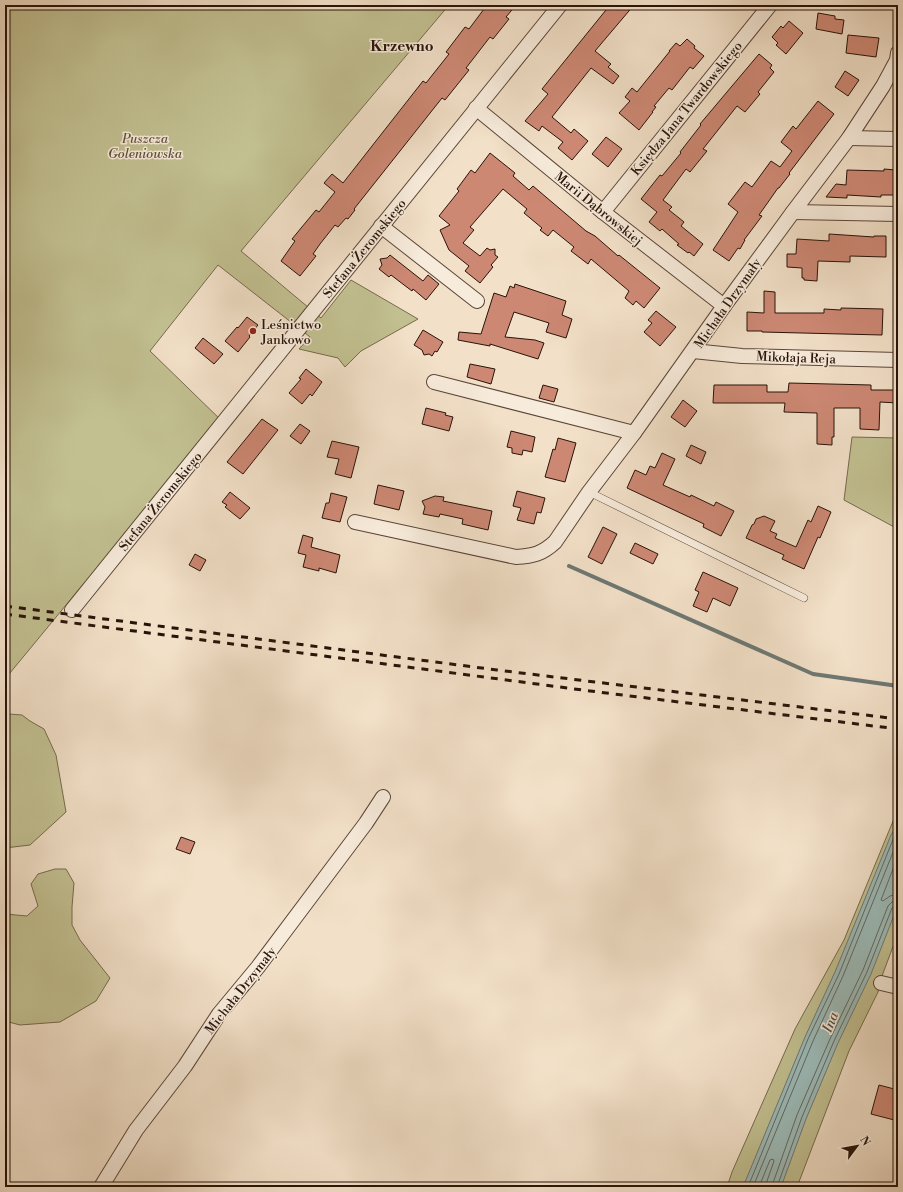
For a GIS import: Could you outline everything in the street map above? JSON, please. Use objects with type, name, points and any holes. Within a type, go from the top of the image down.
[{"type":"street","name":"Stefana Żeromskiego","points":[[72,610],[560,5]]},
{"type":"street","name":"Księdza Jana Twardowskiego","points":[[603,212],[770,5]]},
{"type":"street","name":"Michała Drzymały","points":[[355,522],[516,558],[532,556],[548,548],[555,542],[589,492],[634,433],[724,306],[849,138],[883,86],[897,60],[898,53]]},
{"type":"street","name":"Marii Dąbrowskiej","points":[[476,108],[603,212],[724,306]]},
{"type":"street","points":[[849,138],[898,139]]},
{"type":"street","points":[[793,212],[898,214]]},
{"type":"street","points":[[381,226],[477,301]]},
{"type":"street","name":"Mikołaja Reja","points":[[693,351],[742,356],[898,360]]},
{"type":"street","points":[[434,382],[634,433]]},
{"type":"street","name":"Michała Drzymały","points":[[101,1187],[136,1130],[184,1066],[219,1014],[258,967],[366,823],[383,797]]},
{"type":"street","points":[[881,983],[898,987]]},
{"type":"lane","points":[[589,492],[804,598]]},
{"type":"green space","name":"Puszcza Goleniowska","points":[[5,5],[449,5],[241,251],[321,318],[351,280],[418,319],[361,351],[345,367],[338,358],[299,349],[310,337],[218,265],[150,351],[226,425],[99,587],[85,582],[5,679]]},
{"type":"green space","points":[[852,437],[898,438],[898,529],[844,500]]},
{"type":"green space","points":[[9,714],[22,715],[44,729],[56,755],[66,812],[30,845],[5,848],[5,718]]},
{"type":"green space","points":[[898,809],[898,933],[882,976],[878,992],[849,1051],[797,1187],[727,1187],[732,1172],[795,1029],[844,940]]},
{"type":"green space","points":[[55,869],[66,869],[74,883],[72,925],[80,940],[110,978],[96,1001],[60,1022],[20,1025],[5,1021],[5,914],[27,916],[38,906],[31,884],[38,874]]},
{"type":"water","name":"Ina","points":[[898,823],[898,905],[871,974],[838,1043],[806,1119],[781,1187],[743,1187],[805,1037],[835,972],[891,835]]},
{"type":"building","points":[[487,5],[516,5],[506,17],[509,19],[493,39],[490,37],[466,68],[469,70],[445,100],[442,98],[354,209],[355,210],[348,219],[346,218],[338,227],[335,225],[313,254],[316,256],[300,276],[281,261],[295,241],[292,239],[316,210],[319,212],[335,192],[324,183],[332,174],[343,183],[423,81],[426,83],[449,54],[446,52],[465,27],[469,29]]},
{"type":"building","points":[[610,5],[634,5],[595,51],[611,64],[608,67],[619,76],[613,84],[591,68],[552,117],[571,133],[574,129],[588,141],[572,160],[558,148],[563,142],[542,126],[539,131],[525,121],[548,94],[542,89]]},
{"type":"building","points":[[818,13],[835,16],[835,19],[844,20],[842,34],[816,29]]},
{"type":"building","points":[[789,21],[803,33],[786,54],[776,45],[778,43],[772,37],[781,26],[783,28]]},
{"type":"building","points":[[848,35],[879,38],[876,57],[846,53]]},
{"type":"building","points":[[687,39],[695,46],[694,48],[704,56],[693,69],[690,67],[672,90],[669,88],[654,106],[656,107],[653,112],[639,130],[619,113],[630,101],[625,97],[632,88],[637,92],[676,43],[680,46]]},
{"type":"building","points":[[759,54],[772,65],[770,68],[774,72],[758,92],[760,94],[745,112],[737,106],[703,149],[707,151],[690,172],[686,169],[663,200],[672,207],[669,210],[684,222],[681,226],[703,244],[694,256],[677,245],[679,244],[662,229],[660,231],[649,222],[657,212],[641,199],[660,175],[662,176],[681,153],[680,152],[701,125],[700,124]]},
{"type":"building","points":[[845,71],[859,80],[848,96],[835,87]]},
{"type":"building","points":[[818,101],[834,114],[778,188],[759,215],[762,216],[744,240],[740,249],[738,248],[729,261],[713,250],[738,212],[728,204],[745,182],[752,187],[771,161],[780,167],[792,151],[781,142],[793,126],[796,129]]},
{"type":"building","points":[[606,137],[622,149],[608,167],[592,154]]},
{"type":"building","points":[[490,153],[515,173],[513,176],[529,190],[533,186],[586,231],[595,236],[618,256],[619,255],[660,288],[644,308],[636,301],[633,305],[625,298],[629,291],[591,259],[588,264],[571,251],[574,247],[553,230],[548,236],[540,230],[542,228],[524,213],[527,209],[503,189],[470,227],[474,230],[463,243],[480,256],[487,248],[490,250],[495,249],[495,255],[498,257],[491,265],[493,267],[480,283],[465,271],[469,266],[449,250],[440,230],[450,225],[439,216],[459,191],[457,189],[471,170],[475,173]]},
{"type":"building","points":[[884,169],[896,170],[896,174],[898,174],[898,195],[881,195],[881,197],[847,195],[847,198],[826,197],[836,184],[846,185],[847,170],[884,171]]},
{"type":"building","points":[[829,234],[874,237],[886,236],[886,257],[850,256],[850,262],[818,261],[817,281],[804,280],[804,278],[802,278],[802,268],[787,267],[787,254],[796,254],[797,239],[829,241]]},
{"type":"building","points":[[390,255],[423,281],[428,275],[439,284],[426,300],[413,289],[412,291],[391,275],[389,277],[379,269],[382,265],[380,259],[387,258]]},
{"type":"building","points":[[515,284],[566,301],[562,315],[572,319],[566,338],[546,332],[549,323],[514,312],[505,337],[535,340],[544,343],[538,359],[490,344],[490,346],[458,340],[459,332],[481,334],[494,293],[506,297],[510,286],[514,288]]},
{"type":"building","points":[[764,291],[775,292],[775,313],[824,313],[824,309],[841,310],[841,308],[883,309],[882,335],[747,331],[747,312],[764,313]]},
{"type":"building","points":[[656,311],[676,327],[660,346],[644,332],[652,323],[648,320]]},
{"type":"building","points":[[247,317],[258,325],[238,352],[225,341]]},
{"type":"building","points":[[423,330],[443,342],[437,352],[435,351],[432,356],[429,354],[424,355],[422,350],[414,345]]},
{"type":"building","points":[[203,338],[223,354],[214,364],[195,348]]},
{"type":"building","points":[[470,364],[495,369],[491,384],[467,377]]},
{"type":"building","points":[[306,369],[322,382],[312,396],[310,394],[302,404],[289,393],[301,379],[299,378]]},
{"type":"building","points":[[789,383],[871,385],[871,390],[898,390],[898,403],[880,402],[879,430],[860,429],[860,408],[834,408],[834,437],[832,437],[832,445],[817,444],[817,413],[784,412],[785,403],[713,403],[714,385],[767,385],[767,392],[788,392]]},
{"type":"building","points":[[543,385],[558,389],[554,402],[539,398]]},
{"type":"building","points":[[683,400],[697,411],[685,427],[671,417]]},
{"type":"building","points":[[426,408],[446,413],[445,415],[453,417],[449,431],[422,424]]},
{"type":"building","points":[[262,419],[278,430],[243,474],[227,462]]},
{"type":"building","points":[[300,424],[310,431],[301,444],[290,436]]},
{"type":"building","points":[[511,431],[535,437],[532,452],[523,450],[522,455],[512,453],[512,448],[507,447]]},
{"type":"building","points":[[558,438],[576,443],[565,482],[545,477],[553,449],[555,450]]},
{"type":"building","points":[[332,441],[359,447],[351,478],[335,474],[339,459],[327,457]]},
{"type":"building","points":[[691,445],[706,452],[701,464],[686,456]]},
{"type":"building","points":[[662,453],[675,459],[663,485],[690,497],[691,495],[714,506],[716,502],[734,511],[721,536],[703,527],[704,524],[627,488],[635,470],[646,475],[650,466],[655,468]]},
{"type":"building","points":[[378,485],[404,491],[399,510],[374,504]]},
{"type":"building","points":[[517,491],[545,498],[541,513],[537,512],[534,524],[517,520],[521,508],[513,506]]},
{"type":"building","points":[[230,492],[250,508],[240,519],[225,507],[227,505],[222,502]]},
{"type":"building","points":[[331,493],[347,497],[340,522],[322,518],[326,503],[329,503]]},
{"type":"building","points":[[435,496],[444,497],[443,501],[492,511],[488,530],[462,524],[463,519],[440,514],[439,517],[423,514],[425,507],[422,501]]},
{"type":"building","points":[[818,506],[831,512],[804,569],[782,559],[784,555],[746,538],[756,519],[764,516],[775,521],[770,531],[777,534],[775,538],[796,547],[808,520],[811,522]]},
{"type":"building","points":[[603,527],[617,534],[602,564],[588,557]]},
{"type":"building","points":[[303,535],[313,538],[311,547],[340,555],[336,573],[319,568],[319,571],[303,567],[306,555],[298,553]]},
{"type":"building","points":[[635,543],[658,554],[653,564],[630,553]]},
{"type":"building","points":[[195,554],[206,560],[200,571],[189,565]]},
{"type":"building","points":[[703,572],[738,588],[730,606],[713,598],[707,612],[693,606],[699,592],[695,590]]},
{"type":"building","points":[[181,837],[195,842],[190,854],[176,849]]},
{"type":"building","points":[[879,1085],[898,1090],[898,1121],[871,1114]]},
{"type":"waterway","points":[[569,566],[813,674],[898,686]]},
{"type":"railway","points":[[5,606],[497,670],[898,719]]},
{"type":"railway","points":[[5,614],[590,691],[898,729]]},
{"type":"place","name":"Leśnictwo Jankowo","points":[[253,331]]},
{"type":"district","name":"Krzewno","points":[[402,46]]}]
